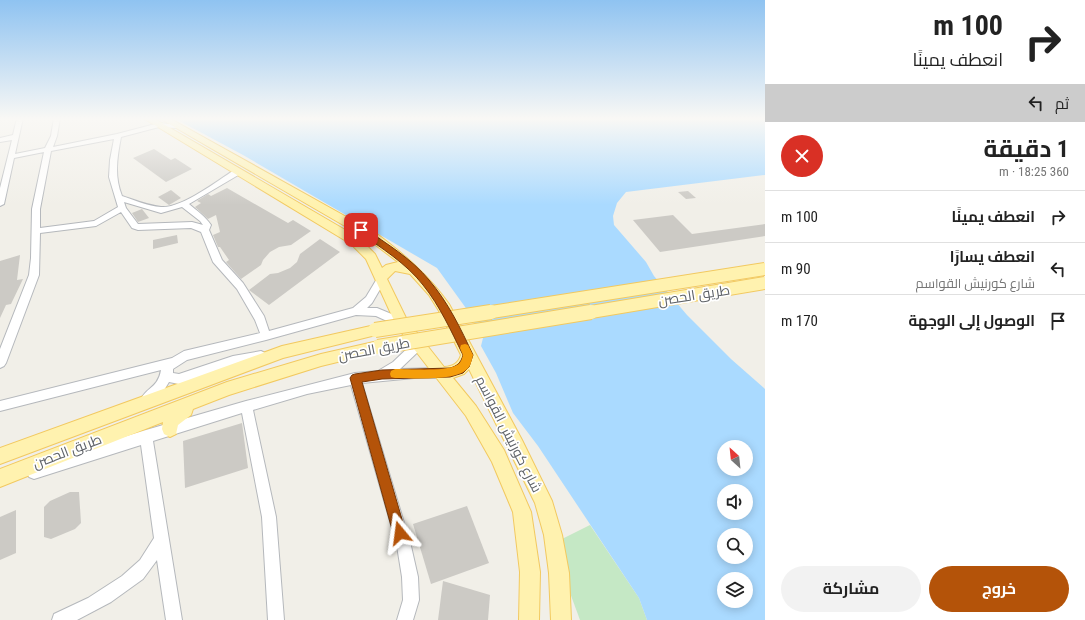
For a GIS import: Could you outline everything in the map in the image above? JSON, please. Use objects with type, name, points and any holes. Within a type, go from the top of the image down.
[{"type":"main road","name":"شارع كورنيش القواسم","points":[[198,147],[237,172],[355,241],[372,257],[402,323],[471,411],[498,456],[522,512],[530,572],[529,620]]},
{"type":"main road","name":"شارع كورنيش القواسم","points":[[206,147],[328,210],[373,237],[426,282],[444,308],[543,501],[553,535],[559,573],[561,620]]},
{"type":"main road","points":[[381,279],[386,270],[396,266],[416,272]]},
{"type":"main road","name":"طريق الحصن","points":[[0,456],[282,352],[375,330],[765,269]]},
{"type":"main road","name":"طريق الحصن","points":[[0,478],[227,389],[314,362],[378,347],[765,284]]},
{"type":"main road","points":[[170,429],[170,423],[175,416],[186,410],[229,394],[378,347]]},
{"type":"main road","points":[[442,373],[459,370],[465,364],[468,355]]},
{"type":"street","points":[[0,204],[4,175],[13,147]]},
{"type":"street","points":[[0,363],[34,275],[36,258],[36,209],[49,147]]},
{"type":"street","points":[[10,157],[63,147]]},
{"type":"street","points":[[116,147],[113,164],[114,184],[120,198],[122,208],[135,226],[192,225],[205,230]]},
{"type":"street","points":[[120,198],[161,210],[183,204],[237,172]]},
{"type":"street","points":[[183,204],[203,219],[207,225],[205,230],[218,262],[240,286],[260,319],[266,336]]},
{"type":"street","points":[[35,231],[96,223],[122,208]]},
{"type":"street","points":[[154,226],[161,210]]},
{"type":"street","points":[[356,311],[369,300],[381,279]]},
{"type":"street","points":[[141,403],[157,391],[162,385],[169,368],[180,358],[194,353],[266,336],[356,311],[377,312],[402,323]]},
{"type":"street","points":[[382,374],[397,365],[418,345]]},
{"type":"street","points":[[169,368],[170,377],[179,379],[233,361],[282,352]]},
{"type":"street","points":[[0,406],[169,368]]},
{"type":"street","points":[[0,483],[146,436],[299,390],[382,374],[442,373]]},
{"type":"street","points":[[355,378],[404,546],[410,577],[411,600],[405,620]]},
{"type":"street","points":[[246,406],[269,517],[276,620]]},
{"type":"street","points":[[146,436],[174,620]]},
{"type":"street","points":[[60,620],[91,605],[126,583],[145,566],[161,539]]},
{"type":"green space","points":[[590,525],[639,598],[647,620],[580,620],[552,544]]},
{"type":"water","points":[[228,147],[765,147],[765,175],[626,192],[617,203],[613,216],[614,225],[646,262],[654,276],[687,315],[731,359],[765,389],[765,620],[647,620],[639,598],[538,446],[513,413],[496,373],[481,346],[483,338],[468,311],[437,268]]},
{"type":"building","points":[[154,149],[171,160],[175,158],[192,169],[166,182],[133,158]]},
{"type":"building","points":[[227,188],[288,223],[293,220],[311,231],[291,245],[279,247],[270,252],[263,260],[261,265],[241,279],[226,262],[229,260],[220,247],[218,247],[213,235],[220,232],[216,215],[208,219],[195,207],[201,203],[197,201],[208,194],[211,196]]},
{"type":"building","points":[[171,190],[181,198],[169,205],[158,197]]},
{"type":"building","points":[[688,191],[696,198],[686,199],[678,192]]},
{"type":"building","points":[[142,209],[149,218],[138,222],[132,213]]},
{"type":"building","points":[[673,215],[692,234],[765,224],[765,236],[660,252],[633,220]]},
{"type":"building","points":[[177,235],[178,243],[153,249],[153,240]]},
{"type":"building","points":[[320,239],[340,252],[269,305],[249,290],[270,274],[278,273],[290,268],[297,262],[300,254]]},
{"type":"building","points":[[20,255],[17,280],[23,279],[11,304],[6,305],[0,318],[0,261]]},
{"type":"building","points":[[242,423],[248,468],[185,488],[183,441]]},
{"type":"building","points":[[70,492],[79,492],[81,523],[75,529],[51,539],[44,537],[44,507],[50,501]]},
{"type":"building","points":[[467,506],[489,563],[431,584],[413,524]]},
{"type":"building","points":[[16,510],[16,553],[0,560],[0,517]]},
{"type":"building","points":[[443,581],[490,595],[488,620],[438,620]]},
{"type":"slow traffic","points":[[395,374],[442,373],[459,370],[465,364],[468,355],[465,348]]},
{"type":"route","points":[[361,230],[400,257],[426,282],[444,308],[468,355],[465,364],[459,370],[450,372],[382,374],[355,378],[400,533]]}]
